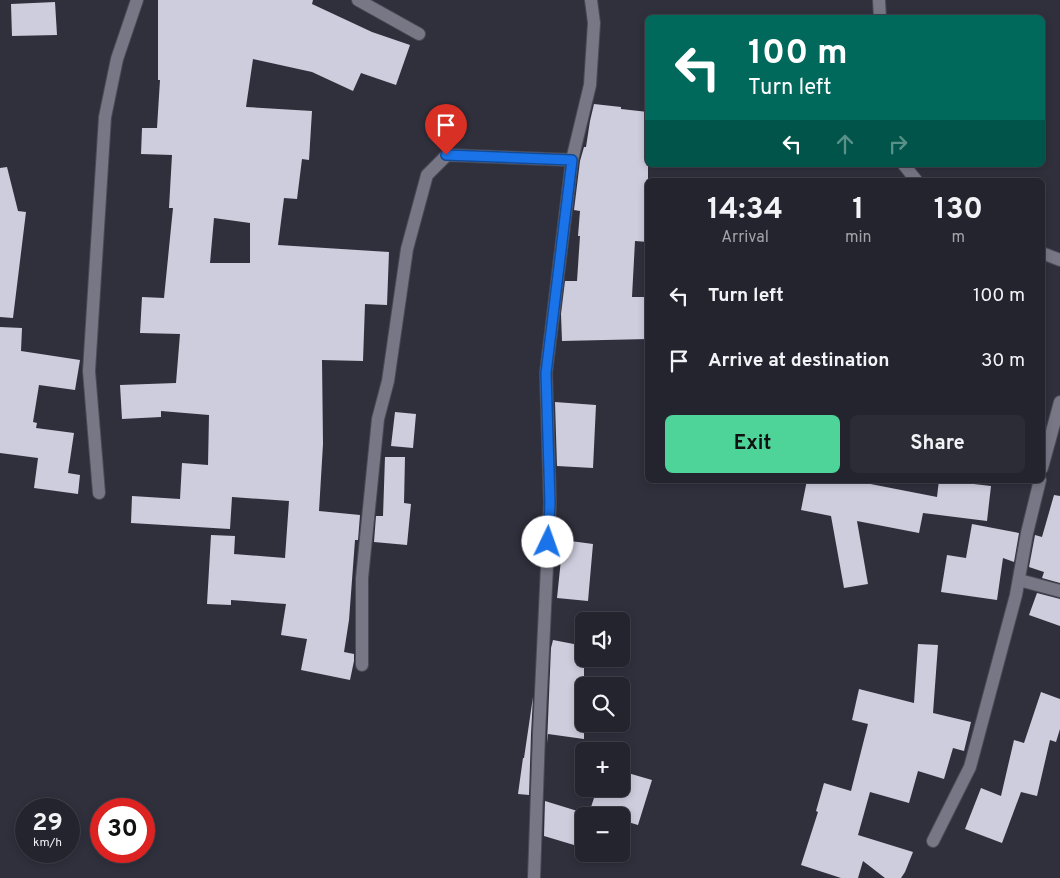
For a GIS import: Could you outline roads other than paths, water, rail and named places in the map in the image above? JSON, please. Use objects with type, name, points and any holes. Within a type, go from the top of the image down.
[{"type":"street","points":[[99,493],[89,371],[104,126],[117,59],[137,0]]},
{"type":"street","points":[[358,0],[419,34]]},
{"type":"street","points":[[534,878],[550,503],[546,373],[572,160],[590,85],[594,23],[590,0]]},
{"type":"street","points":[[879,0],[880,15]]},
{"type":"street","points":[[362,665],[362,578],[378,419],[388,381],[407,249],[427,175],[446,155],[572,160]]},
{"type":"street","points":[[906,167],[914,178]]},
{"type":"street","points":[[1045,254],[1060,260]]},
{"type":"street","points":[[1045,457],[1060,402]]},
{"type":"street","points":[[933,841],[970,767],[1010,620],[1027,533],[1039,483]]},
{"type":"street","points":[[1019,580],[1060,591]]}]
